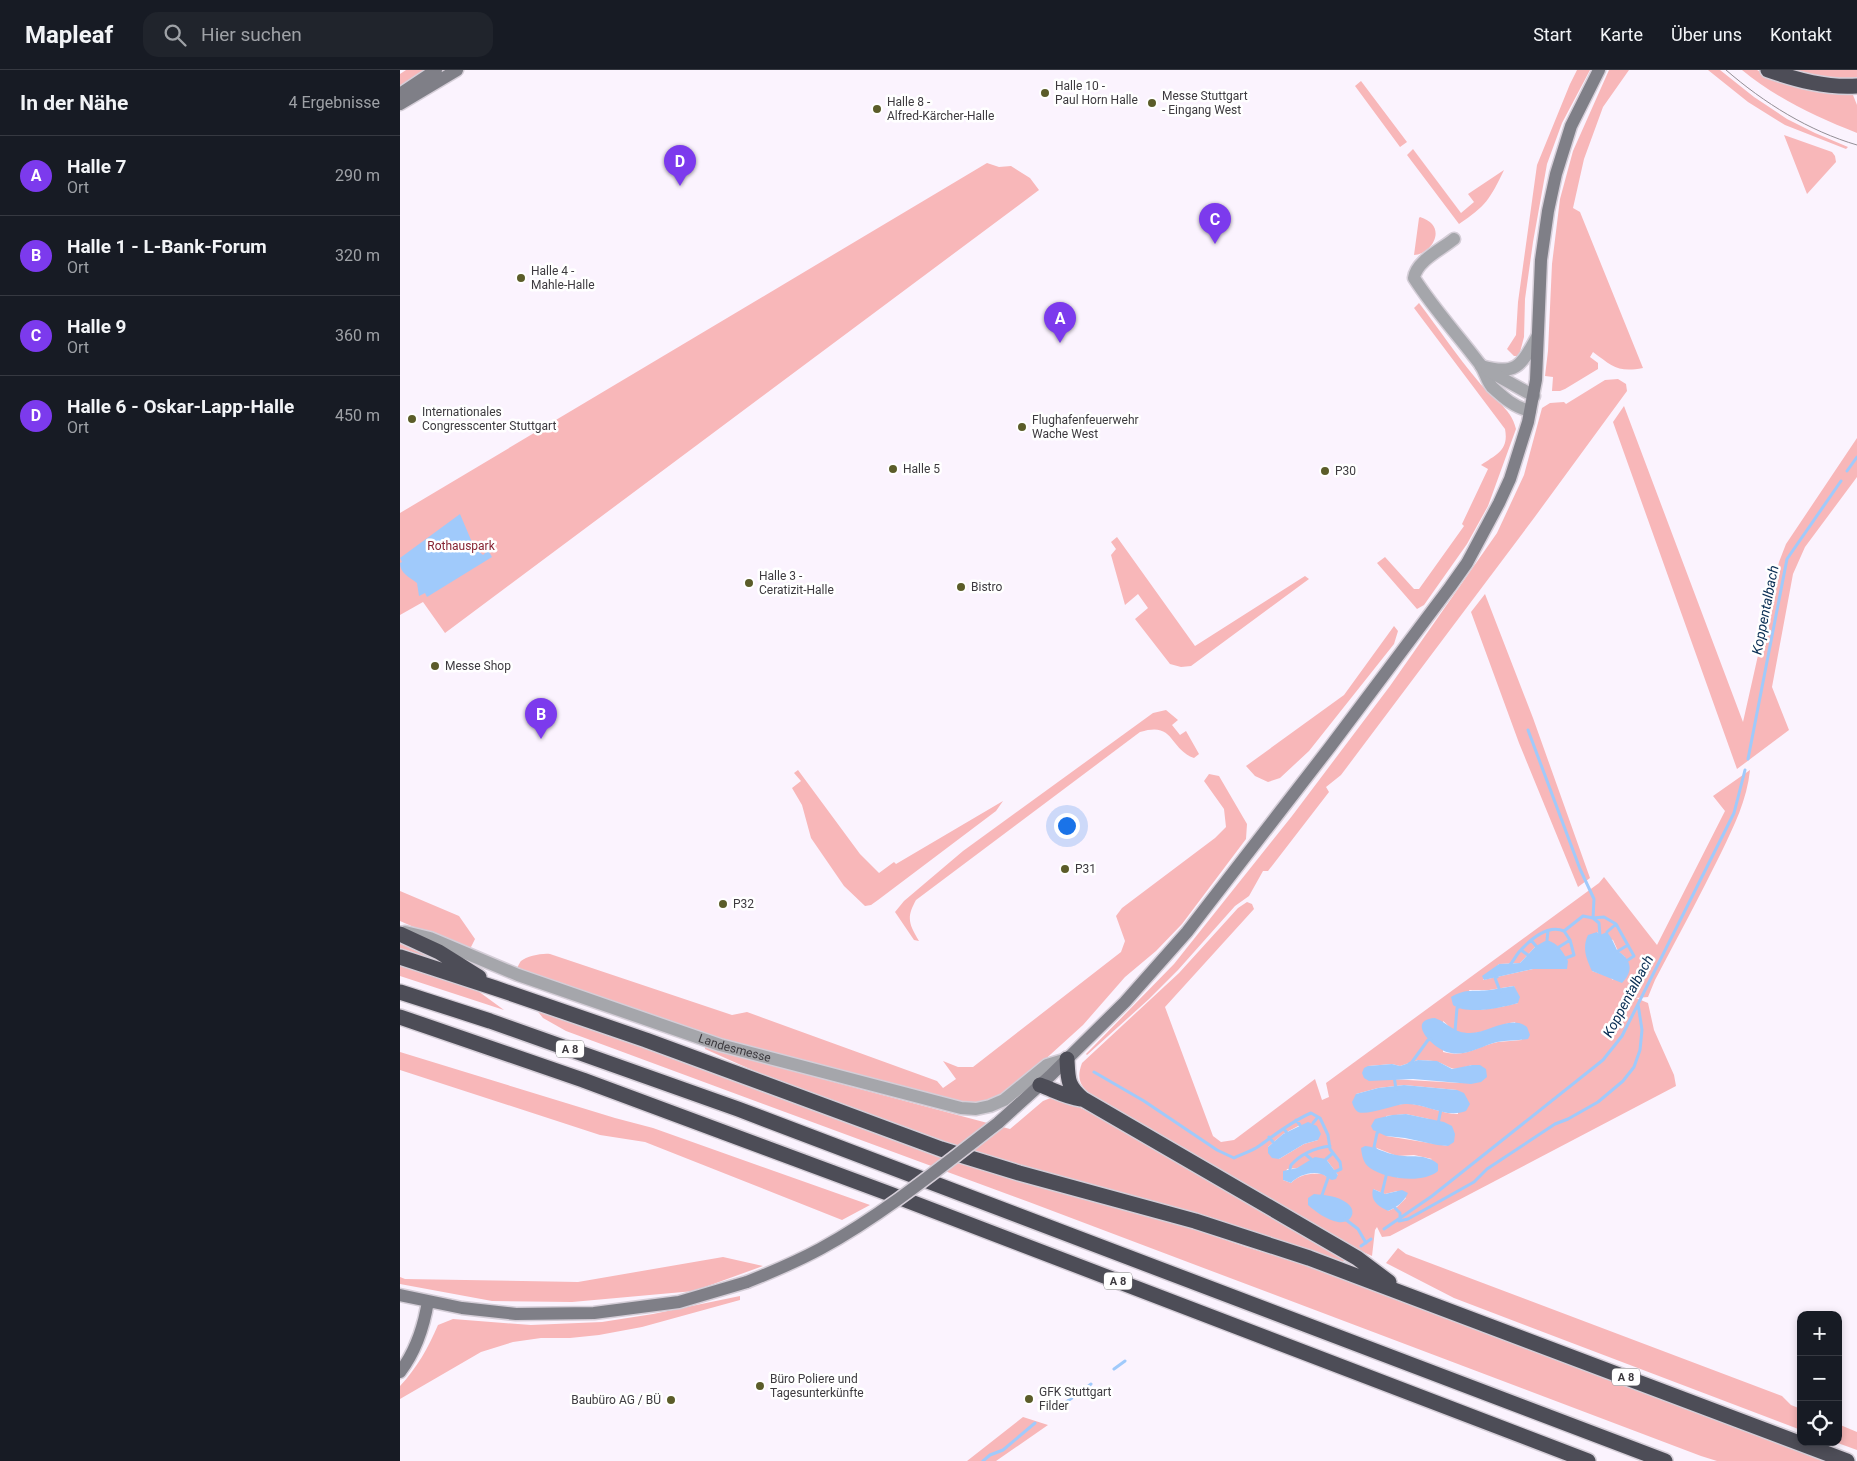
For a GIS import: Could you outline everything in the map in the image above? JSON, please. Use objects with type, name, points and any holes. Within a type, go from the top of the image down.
[{"type":"highway","points":[[1768,70],[1807,82],[1831,86],[1857,86]]},
{"type":"highway","points":[[400,932],[439,952],[495,988]]},
{"type":"highway","points":[[400,957],[495,988]]},
{"type":"highway","name":"A 8","points":[[495,988],[646,1040],[942,1149],[1019,1173],[1158,1210],[1309,1258],[1847,1461]]},
{"type":"highway","name":"A 8","points":[[400,992],[500,1024],[738,1109],[1665,1461]]},
{"type":"highway","name":"A 8","points":[[400,1017],[583,1080],[890,1194],[1588,1461]]},
{"type":"highway","points":[[1067,1059],[1070,1086],[1082,1099],[1357,1258],[1404,1293]]},
{"type":"highway","points":[[1040,1085],[1056,1090],[1068,1097],[1082,1099]]},
{"type":"main road","points":[[400,94],[436,70]]},
{"type":"main road","points":[[400,104],[457,70]]},
{"type":"main road","points":[[400,1295],[462,1308],[516,1314],[594,1313],[679,1302],[747,1282],[812,1253],[853,1230],[906,1194],[998,1123],[1126,1002],[1187,932],[1330,747],[1415,631],[1450,587],[1467,563],[1499,503],[1516,462],[1534,396],[1542,260],[1556,174],[1572,126],[1599,70]]},
{"type":"main road","points":[[400,1372],[420,1336],[428,1301]]},
{"type":"street","points":[[1454,239],[1419,266],[1414,278],[1430,302],[1481,366],[1490,384],[1506,400],[1519,408],[1530,411]]},
{"type":"street","points":[[1481,366],[1500,370],[1515,367],[1526,359],[1537,337]]},
{"type":"street","points":[[1481,366],[1534,396]]},
{"type":"street","name":"Landesmesse","points":[[400,932],[430,938],[518,975],[720,1045],[961,1108],[976,1109],[1004,1100],[1047,1065],[1067,1059]]},
{"type":"green space","points":[[406,70],[427,70],[400,88],[400,74]]},
{"type":"green space","points":[[1577,70],[1590,70],[1562,123],[1547,164],[1525,299],[1524,337],[1519,356],[1514,356],[1507,349],[1516,335],[1518,302],[1537,165]]},
{"type":"green space","points":[[1609,70],[1629,70],[1603,107],[1584,159],[1573,208],[1580,212],[1643,368],[1621,369],[1593,352],[1590,357],[1598,363],[1598,369],[1565,389],[1552,391],[1553,377],[1545,376],[1552,264],[1560,199],[1573,151]]},
{"type":"green space","points":[[1708,70],[1720,70],[1754,97],[1787,119],[1848,147],[1846,149],[1785,125],[1748,102]]},
{"type":"green space","points":[[1742,70],[1757,70],[1805,89],[1853,95],[1857,105],[1857,133],[1797,106]]},
{"type":"green space","points":[[1786,70],[1857,70],[1857,79],[1828,79]]},
{"type":"green space","points":[[1361,81],[1407,142],[1400,147],[1355,86]]},
{"type":"green space","points":[[1784,135],[1832,152],[1835,156],[1836,162],[1807,194]]},
{"type":"green space","points":[[1413,149],[1461,213],[1474,202],[1468,194],[1504,170],[1495,188],[1481,207],[1459,224],[1407,155]]},
{"type":"green space","name":"Rothauspark","points":[[987,163],[999,167],[1011,166],[1030,178],[1039,190],[445,633],[423,602],[400,615],[400,513]]},
{"type":"green space","points":[[1419,218],[1429,221],[1436,233],[1435,239],[1427,250],[1414,255]]},
{"type":"green space","points":[[1419,303],[1470,372],[1510,415],[1516,429],[1488,506],[1467,544],[1424,605],[1417,609],[1377,563],[1385,557],[1414,589],[1419,589],[1464,526],[1462,524],[1488,469],[1481,465],[1500,451],[1506,436],[1505,429],[1414,308]]},
{"type":"green space","points":[[1618,379],[1626,384],[1627,391],[1341,775],[1326,787],[1329,792],[1268,871],[1263,871],[1249,896],[1235,906],[1178,970],[1149,999],[1087,1055],[1174,964],[1292,816],[1390,686],[1497,533],[1524,475],[1542,408],[1550,403],[1564,402],[1566,404],[1605,380]]},
{"type":"green space","points":[[1624,406],[1743,722],[1779,562],[1786,544],[1857,438],[1857,477],[1805,547],[1793,574],[1772,687],[1789,730],[1737,769],[1613,422]]},
{"type":"green space","points":[[1117,537],[1195,646],[1305,576],[1309,579],[1191,666],[1181,667],[1170,664],[1135,619],[1148,608],[1138,594],[1125,605],[1111,555],[1116,549],[1111,542]]},
{"type":"green space","points":[[1485,594],[1533,718],[1590,878],[1578,887],[1519,743],[1471,612]]},
{"type":"green space","points":[[1394,626],[1398,631],[1394,644],[1309,751],[1280,778],[1268,782],[1255,776],[1246,766],[1344,695]]},
{"type":"green space","points":[[1166,710],[1178,720],[1172,725],[1180,735],[1186,731],[1199,754],[1194,758],[1186,754],[1166,733],[1160,730],[1140,732],[916,900],[910,916],[911,925],[919,941],[914,940],[895,912],[904,901],[963,851],[1153,713]]},
{"type":"green space","points":[[798,770],[860,854],[879,873],[894,862],[896,864],[1003,801],[996,811],[878,900],[871,905],[865,906],[844,886],[811,838],[802,805],[792,788],[801,781],[794,773]]},
{"type":"green space","points":[[1750,770],[1746,792],[1739,813],[1713,869],[1648,997],[1636,998],[1648,1003],[1654,1030],[1674,1075],[1676,1086],[1390,1236],[1382,1237],[1377,1227],[1372,1256],[1352,1247],[1100,1102],[1082,1086],[1079,1076],[1082,1063],[1179,973],[1238,908],[1247,902],[1252,904],[1254,909],[1165,1007],[1213,1136],[1221,1142],[1234,1140],[1315,1079],[1322,1100],[1329,1097],[1326,1083],[1599,883],[1604,877],[1657,945],[1725,811],[1713,796]],"holes":[[[1597,932],[1600,936],[1613,940],[1618,951],[1625,957],[1613,980],[1610,977],[1592,971]],[[1536,946],[1566,969],[1533,969],[1483,980],[1499,964],[1520,963]],[[1514,986],[1518,1003],[1479,1010],[1469,990],[1489,990]],[[1443,1021],[1455,1031],[1470,1034],[1515,1022],[1522,1040],[1498,1042],[1459,1054],[1443,1052]],[[1418,1060],[1436,1061],[1454,1069],[1472,1065],[1460,1083],[1391,1079],[1368,1066],[1392,1064],[1400,1066]],[[1404,1085],[1457,1090],[1458,1114],[1446,1113],[1412,1104],[1395,1105],[1368,1112],[1356,1094],[1378,1088]],[[1406,1114],[1429,1119],[1448,1146],[1386,1136],[1386,1116]],[[1300,1125],[1318,1140],[1304,1144],[1279,1159],[1268,1147],[1283,1134]],[[1374,1147],[1397,1156],[1414,1155],[1432,1159],[1398,1178]],[[1326,1159],[1338,1175],[1328,1178],[1323,1174],[1310,1174],[1302,1176],[1291,1183],[1283,1180],[1287,1169],[1297,1168]],[[1373,1189],[1385,1194],[1397,1191],[1406,1198],[1397,1207],[1388,1211]]]},
{"type":"green space","points":[[1209,774],[1219,776],[1247,824],[1246,839],[1182,924],[1156,951],[1125,977],[1083,1025],[1007,1094],[972,1106],[718,1039],[517,969],[521,961],[527,958],[539,954],[550,954],[732,1015],[747,1012],[937,1081],[943,1088],[956,1079],[943,1061],[958,1067],[973,1067],[1121,952],[1125,941],[1116,916],[1122,908],[1215,838],[1226,827],[1224,809],[1204,781]]},
{"type":"green space","points":[[400,891],[459,916],[475,939],[469,951],[400,921]]},
{"type":"green space","points":[[400,942],[443,962],[400,948]]},
{"type":"green space","points":[[400,965],[478,991],[504,1010],[400,976]]},
{"type":"green space","points":[[535,1008],[934,1154],[1004,1177],[1176,1223],[1246,1247],[1317,1268],[1825,1461],[1717,1461],[1701,1456],[1029,1202],[566,1031],[543,1018]]},
{"type":"green space","points":[[705,1046],[1010,1129],[1043,1101],[1053,1097],[1060,1098],[1089,1112],[1201,1175],[1345,1259],[1343,1262],[1248,1230],[1003,1162],[896,1126],[775,1080],[705,1049]]},
{"type":"green space","points":[[400,1052],[653,1128],[870,1205],[842,1220],[645,1142],[600,1135],[400,1070]]},
{"type":"green space","points":[[1398,1248],[1406,1254],[1782,1396],[1791,1405],[1797,1407],[1797,1428],[1454,1298],[1386,1263]]},
{"type":"green space","points":[[723,1257],[763,1266],[694,1291],[572,1302],[492,1301],[400,1284],[400,1277],[405,1279],[578,1282]]},
{"type":"green space","points":[[740,1296],[740,1300],[642,1327],[599,1335],[541,1338],[513,1342],[481,1352],[400,1399],[400,1386],[422,1357],[438,1325],[453,1319],[531,1325],[602,1322],[653,1314]]},
{"type":"green space","points":[[1023,1417],[1048,1425],[996,1461],[967,1461]]},
{"type":"green space","points":[[1842,1426],[1857,1432],[1857,1450],[1842,1445]]},
{"type":"water","points":[[460,514],[474,547],[483,555],[488,550],[492,557],[427,597],[425,593],[419,596],[417,583],[403,572],[400,566],[402,562],[400,558]]},
{"type":"water","points":[[1597,932],[1600,935],[1607,932],[1617,950],[1628,961],[1630,968],[1627,977],[1622,983],[1592,971],[1585,944],[1588,935]]},
{"type":"water","points":[[1547,940],[1555,944],[1562,951],[1568,961],[1567,969],[1533,969],[1484,980],[1482,976],[1499,964],[1520,963],[1536,946]]},
{"type":"water","points":[[1514,986],[1520,997],[1518,1003],[1503,1007],[1466,1010],[1453,1005],[1451,997],[1466,991]]},
{"type":"water","points":[[1435,1018],[1464,1033],[1477,1032],[1514,1022],[1527,1027],[1530,1035],[1528,1039],[1497,1042],[1469,1052],[1451,1053],[1437,1047],[1425,1035],[1422,1029],[1422,1024],[1426,1020]]},
{"type":"water","points":[[1418,1060],[1437,1061],[1452,1069],[1480,1065],[1486,1069],[1487,1077],[1481,1082],[1471,1084],[1413,1079],[1369,1081],[1364,1078],[1362,1073],[1364,1068],[1368,1066],[1392,1064],[1400,1066]]},
{"type":"water","points":[[1404,1085],[1457,1090],[1464,1093],[1470,1104],[1466,1111],[1458,1113],[1443,1112],[1413,1104],[1405,1104],[1362,1113],[1358,1112],[1353,1105],[1352,1102],[1356,1094],[1378,1088]]},
{"type":"water","points":[[1406,1114],[1444,1122],[1452,1126],[1455,1134],[1454,1142],[1448,1146],[1386,1136],[1373,1130],[1371,1126],[1375,1119]]},
{"type":"water","points":[[1308,1122],[1317,1126],[1321,1134],[1318,1140],[1304,1144],[1279,1159],[1272,1158],[1268,1153],[1268,1147],[1283,1134]]},
{"type":"water","points":[[1365,1146],[1396,1155],[1428,1158],[1438,1164],[1438,1171],[1423,1178],[1414,1179],[1385,1175],[1366,1164],[1362,1157],[1361,1148]]},
{"type":"water","points":[[1315,1157],[1326,1159],[1338,1175],[1336,1179],[1332,1180],[1322,1174],[1313,1173],[1301,1176],[1291,1183],[1283,1180],[1283,1171],[1297,1168]]},
{"type":"water","points":[[1373,1189],[1385,1194],[1402,1190],[1408,1193],[1400,1204],[1388,1211],[1376,1203],[1372,1193]]},
{"type":"water","points":[[1314,1194],[1331,1196],[1347,1203],[1352,1210],[1351,1216],[1346,1221],[1338,1222],[1322,1215],[1308,1205],[1308,1198]]},
{"type":"waterway","name":"Koppentalbach","points":[[1847,471],[1857,457]]},
{"type":"waterway","name":"Koppentalbach","points":[[1748,759],[1787,559],[1841,481]]},
{"type":"waterway","points":[[1528,730],[1580,869],[1594,899],[1593,918],[1599,923],[1600,936]]},
{"type":"waterway","name":"Koppentalbach","points":[[1384,1229],[1432,1196],[1603,1060],[1622,1036],[1734,813],[1745,770]]},
{"type":"waterway","points":[[1509,966],[1523,947],[1539,934],[1558,929],[1564,931],[1583,916],[1593,918],[1604,917],[1616,924],[1634,956],[1628,960]]},
{"type":"waterway","points":[[1607,932],[1616,924]]},
{"type":"waterway","points":[[1547,940],[1548,931]]},
{"type":"waterway","points":[[1559,947],[1570,940],[1564,931]]},
{"type":"waterway","points":[[1531,940],[1536,946]]},
{"type":"waterway","points":[[1566,958],[1574,955],[1570,940]]},
{"type":"waterway","points":[[1618,951],[1628,945]]},
{"type":"waterway","points":[[1521,950],[1528,955]]},
{"type":"waterway","points":[[1497,977],[1495,978],[1500,991]]},
{"type":"waterway","points":[[1399,1221],[1408,1219],[1474,1182],[1487,1169],[1555,1124],[1598,1102],[1623,1081],[1634,1067],[1640,1050],[1642,1030],[1638,1004]]},
{"type":"waterway","points":[[1451,1032],[1455,1031],[1457,1008],[1461,1006]]},
{"type":"waterway","points":[[1409,1064],[1428,1040],[1431,1039]]},
{"type":"waterway","points":[[1094,1072],[1144,1101],[1217,1150],[1234,1158],[1256,1148],[1311,1113],[1320,1118],[1328,1135],[1330,1149],[1340,1162],[1341,1169],[1334,1172]]},
{"type":"waterway","points":[[1394,1076],[1396,1089]]},
{"type":"waterway","points":[[1438,1124],[1441,1109]]},
{"type":"waterway","points":[[1313,1123],[1318,1117]]},
{"type":"waterway","points":[[1296,1120],[1300,1125]]},
{"type":"waterway","points":[[1284,1129],[1287,1133]]},
{"type":"waterway","points":[[1376,1150],[1374,1147],[1377,1133],[1380,1131]]},
{"type":"waterway","points":[[1269,1137],[1273,1142]]},
{"type":"waterway","points":[[1290,1169],[1291,1165],[1304,1155],[1313,1150],[1330,1146]]},
{"type":"waterway","points":[[1326,1159],[1333,1153]]},
{"type":"waterway","points":[[1305,1154],[1311,1159]]},
{"type":"waterway","points":[[1383,1195],[1387,1172]]},
{"type":"waterway","points":[[1321,1198],[1329,1175]]},
{"type":"waterway","points":[[1392,1205],[1400,1213],[1400,1218]]},
{"type":"waterway","points":[[1345,1219],[1358,1229],[1366,1243]]},
{"type":"waterway","name":"Koppentalbach","points":[[1361,1246],[1371,1239]]},
{"type":"waterway","name":"Koppentalbach","points":[[1114,1369],[1125,1361]]},
{"type":"waterway","name":"Koppentalbach","points":[[1086,1388],[1091,1384]]},
{"type":"waterway","name":"Koppentalbach","points":[[1063,1404],[1072,1398]]},
{"type":"waterway","name":"Koppentalbach","points":[[983,1461],[990,1455],[1003,1450],[1035,1423]]},
{"type":"tram line","points":[[1726,70],[1771,105],[1788,115],[1822,132],[1857,145]]},
{"type":"place","name":"Halle 10 - Paul Horn Halle","points":[[1045,93]]},
{"type":"place","name":"Messe Stuttgart - Eingang West","points":[[1152,103]]},
{"type":"place","name":"Halle 8 - Alfred-Kärcher-Halle","points":[[877,109]]},
{"type":"place","name":"Halle 6 - Oskar-Lapp-Halle","points":[[680,186]]},
{"type":"place","name":"Halle 9","points":[[1215,244]]},
{"type":"place","name":"Halle 4 - Mahle-Halle","points":[[521,278]]},
{"type":"place","name":"Halle 7","points":[[1060,343]]},
{"type":"place","name":"Internationales Congresscenter Stuttgart","points":[[412,419]]},
{"type":"place","name":"Flughafenfeuerwehr Wache West","points":[[1022,427]]},
{"type":"place","name":"Halle 5","points":[[893,469]]},
{"type":"place","name":"P30","points":[[1325,471]]},
{"type":"place","name":"Halle 3 - Ceratizit-Halle","points":[[749,583]]},
{"type":"place","name":"Bistro","points":[[961,587]]},
{"type":"place","name":"Messe Shop","points":[[435,666]]},
{"type":"place","name":"Halle 1 - L-Bank-Forum","points":[[541,739]]},
{"type":"place","name":"P31","points":[[1065,869]]},
{"type":"place","name":"P32","points":[[723,904]]},
{"type":"place","name":"Büro Poliere und Tagesunterkünfte","points":[[760,1386]]},
{"type":"place","name":"GFK Stuttgart Filder","points":[[1029,1399]]},
{"type":"place","name":"Baubüro AG / BÜ","points":[[671,1400]]}]
